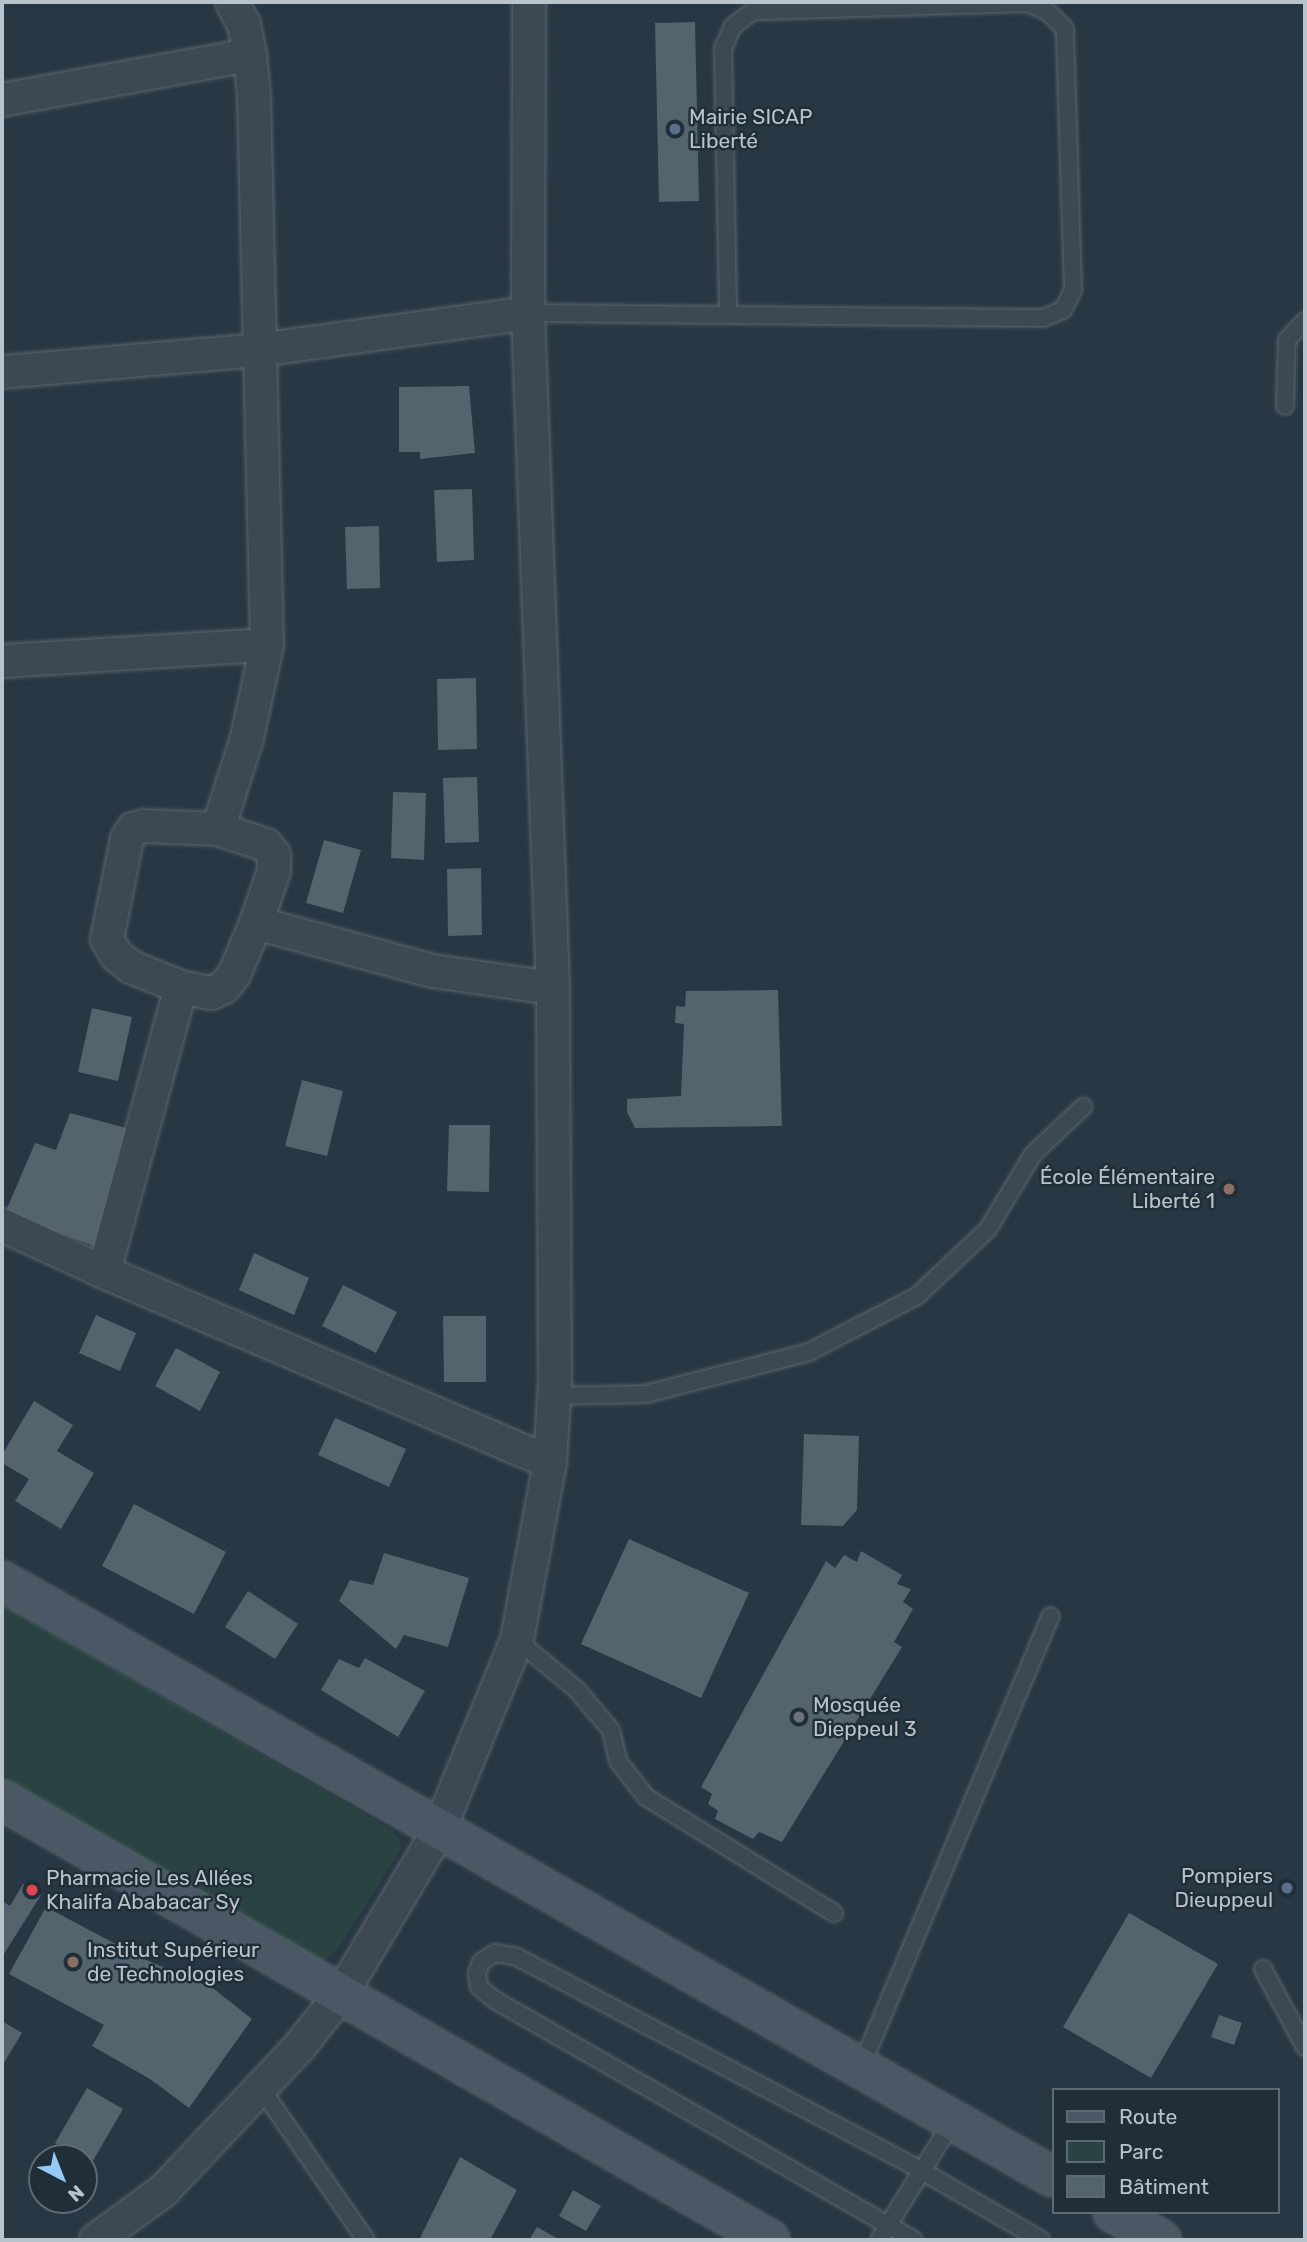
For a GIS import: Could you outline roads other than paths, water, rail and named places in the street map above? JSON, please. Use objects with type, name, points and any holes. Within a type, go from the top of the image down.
[{"type":"street","points":[[218,828],[247,738],[267,645],[259,350],[260,267],[250,55],[243,26],[232,2]]},
{"type":"street","points":[[96,2240],[163,2191],[299,2047],[342,1993],[439,1830],[517,1640],[550,1462],[554,1396],[553,988],[528,313],[528,2]]},
{"type":"street","points":[[2,100],[250,55]]},
{"type":"street","points":[[2,372],[259,350],[528,313]]},
{"type":"street","points":[[2,661],[267,645]]},
{"type":"street","points":[[144,826],[218,828],[266,845],[274,855],[274,871],[256,923],[234,975],[224,988],[211,993],[181,987],[131,967],[116,955],[107,939],[127,839],[133,829],[144,826]]},
{"type":"street","points":[[256,923],[433,971],[553,988]]},
{"type":"street","points":[[104,1272],[181,987]]},
{"type":"street","points":[[2,1225],[104,1272],[550,1462]]},
{"type":"street","points":[[2,1581],[1052,2176]]},
{"type":"street","points":[[2,1801],[770,2240]]},
{"type":"street","points":[[1116,2214],[1161,2240]]},
{"type":"lane","points":[[528,313],[1043,318],[1063,310],[1073,290],[1065,29],[1048,12],[1028,3],[753,11],[733,26],[723,48],[728,314]]},
{"type":"lane","points":[[1285,406],[1287,340],[1305,321]]},
{"type":"lane","points":[[554,1396],[646,1394],[809,1352],[917,1296],[988,1230],[1033,1154],[1083,1107]]},
{"type":"lane","points":[[861,2067],[1051,1616]]},
{"type":"lane","points":[[517,1640],[577,1690],[611,1730],[618,1761],[646,1797],[834,1913]]},
{"type":"lane","points":[[914,2240],[495,2000],[479,1987],[477,1973],[481,1962],[495,1953],[515,1956],[922,2171],[1041,2240]]},
{"type":"lane","points":[[1263,1969],[1305,2047]]},
{"type":"lane","points":[[260,2087],[366,2240]]},
{"type":"lane","points":[[879,2240],[954,2119]]},
{"type":"place","name":"Mairie SICAP Liberté","points":[[675,129]]},
{"type":"place","name":"École Élémentaire Liberté 1","points":[[1229,1189]]},
{"type":"place","name":"Mosquée Dieppeul 3","points":[[799,1717]]},
{"type":"place","name":"Pompiers Dieuppeul","points":[[1287,1888]]},
{"type":"place","name":"Pharmacie Les Allées Khalifa Ababacar Sy","points":[[32,1890]]},
{"type":"place","name":"Institut Supérieur de Technologies","points":[[73,1962]]}]
